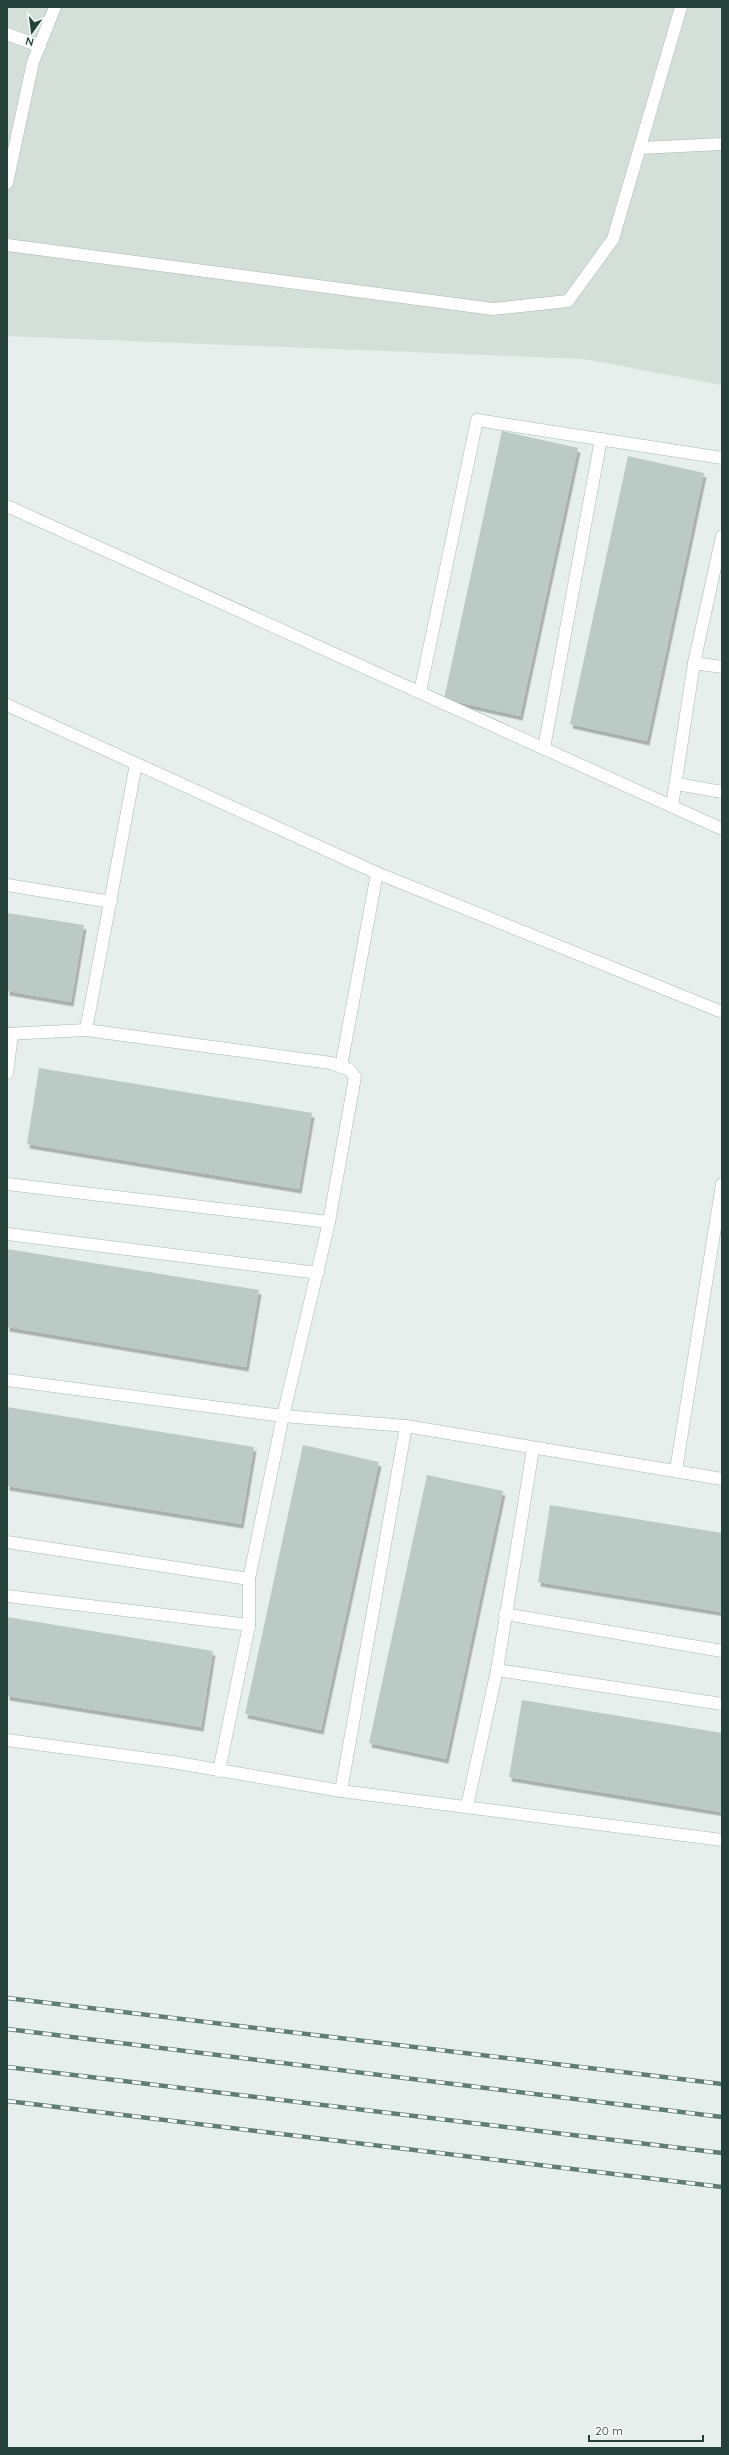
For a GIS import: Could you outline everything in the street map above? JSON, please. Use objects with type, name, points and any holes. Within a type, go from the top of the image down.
[{"type":"street","points":[[7,183],[33,62],[55,7]]},
{"type":"street","points":[[7,245],[493,309],[568,301],[613,239],[681,7]]},
{"type":"street","points":[[7,34],[40,46]]},
{"type":"street","points":[[640,148],[722,144]]},
{"type":"street","points":[[420,692],[477,420],[722,458]]},
{"type":"street","points":[[544,748],[601,439]]},
{"type":"street","points":[[7,506],[722,829]]},
{"type":"street","points":[[672,806],[677,784],[694,663],[722,536]]},
{"type":"street","points":[[694,663],[722,667]]},
{"type":"street","points":[[7,705],[377,873],[722,1012]]},
{"type":"street","points":[[86,1030],[136,764]]},
{"type":"street","points":[[677,784],[722,792]]},
{"type":"street","points":[[341,1067],[377,873]]},
{"type":"street","points":[[7,884],[111,902]]},
{"type":"street","points":[[7,1072],[10,1034],[86,1030],[341,1067],[350,1070],[355,1077],[329,1222],[283,1416],[249,1579],[248,1625],[220,1772]]},
{"type":"street","points":[[7,1184],[329,1222]]},
{"type":"street","points":[[676,1470],[722,1184]]},
{"type":"street","points":[[7,1234],[318,1273]]},
{"type":"street","points":[[7,1380],[283,1416],[406,1426],[533,1449],[676,1470],[722,1479]]},
{"type":"street","points":[[341,1791],[406,1426]]},
{"type":"street","points":[[467,1806],[497,1670],[533,1449]]},
{"type":"street","points":[[7,1542],[249,1579]]},
{"type":"street","points":[[7,1596],[248,1625]]},
{"type":"street","points":[[505,1614],[722,1651]]},
{"type":"street","points":[[497,1670],[722,1704]]},
{"type":"street","points":[[7,1740],[172,1762],[220,1772],[341,1791],[722,1840]]},
{"type":"shaded area","points":[[7,7],[722,7],[722,385],[584,359],[7,336]]},
{"type":"building","points":[[502,431],[578,448],[520,716],[444,699]]},
{"type":"building","points":[[628,456],[704,473],[647,741],[570,724]]},
{"type":"building","points":[[7,913],[84,925],[71,1002],[7,991]]},
{"type":"building","points":[[39,1068],[312,1113],[299,1189],[27,1144]]},
{"type":"building","points":[[7,1249],[259,1290],[246,1367],[7,1327]]},
{"type":"building","points":[[7,1407],[254,1447],[241,1524],[7,1486]]},
{"type":"building","points":[[303,1445],[379,1462],[321,1730],[245,1714]]},
{"type":"building","points":[[427,1475],[503,1491],[446,1759],[369,1743]]},
{"type":"building","points":[[550,1505],[722,1533],[722,1612],[538,1582]]},
{"type":"building","points":[[7,1617],[213,1651],[201,1727],[7,1696]]},
{"type":"building","points":[[522,1700],[722,1733],[722,1812],[509,1777]]},
{"type":"railway","points":[[7,1998],[722,2084]]},
{"type":"railway","points":[[7,2029],[722,2117]]},
{"type":"railway","points":[[7,2067],[722,2153]]},
{"type":"railway","points":[[7,2101],[722,2187]]}]
